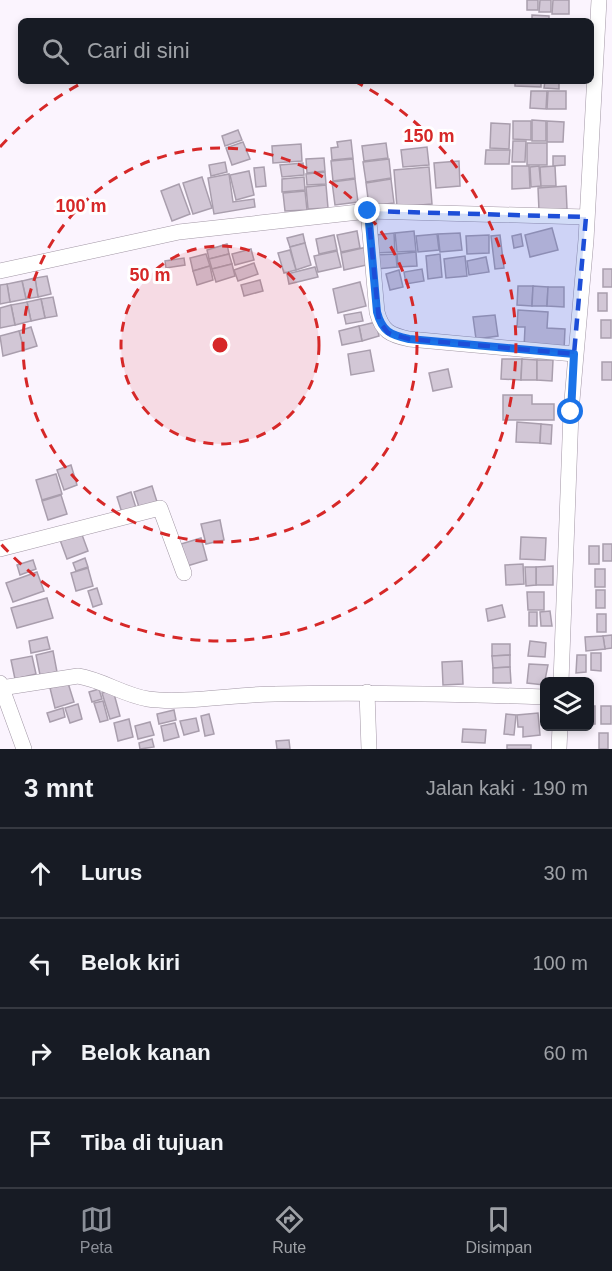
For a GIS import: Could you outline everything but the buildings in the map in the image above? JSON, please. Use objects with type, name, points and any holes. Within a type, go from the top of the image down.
[{"type":"street","points":[[594,83],[599,0]]},
{"type":"street","points":[[561,677],[574,354],[586,217],[594,84]]},
{"type":"street","points":[[0,271],[179,232],[368,211],[586,217]]},
{"type":"street","points":[[368,211],[377,312],[382,327],[388,333],[409,339],[574,354]]},
{"type":"street","points":[[0,549],[160,508],[183,573]]},
{"type":"street","points":[[24,749],[1,685],[78,676],[91,678],[147,699],[368,692],[540,697]]},
{"type":"street","points":[[368,692],[369,749]]},
{"type":"street","points":[[559,749],[560,731]]},
{"type":"highlighted area","points":[[368,211],[586,217],[574,354],[409,339],[388,333],[379,321]]},
{"type":"route","points":[[368,211],[377,312],[382,327],[388,333],[409,339],[574,354],[571,412]]}]
